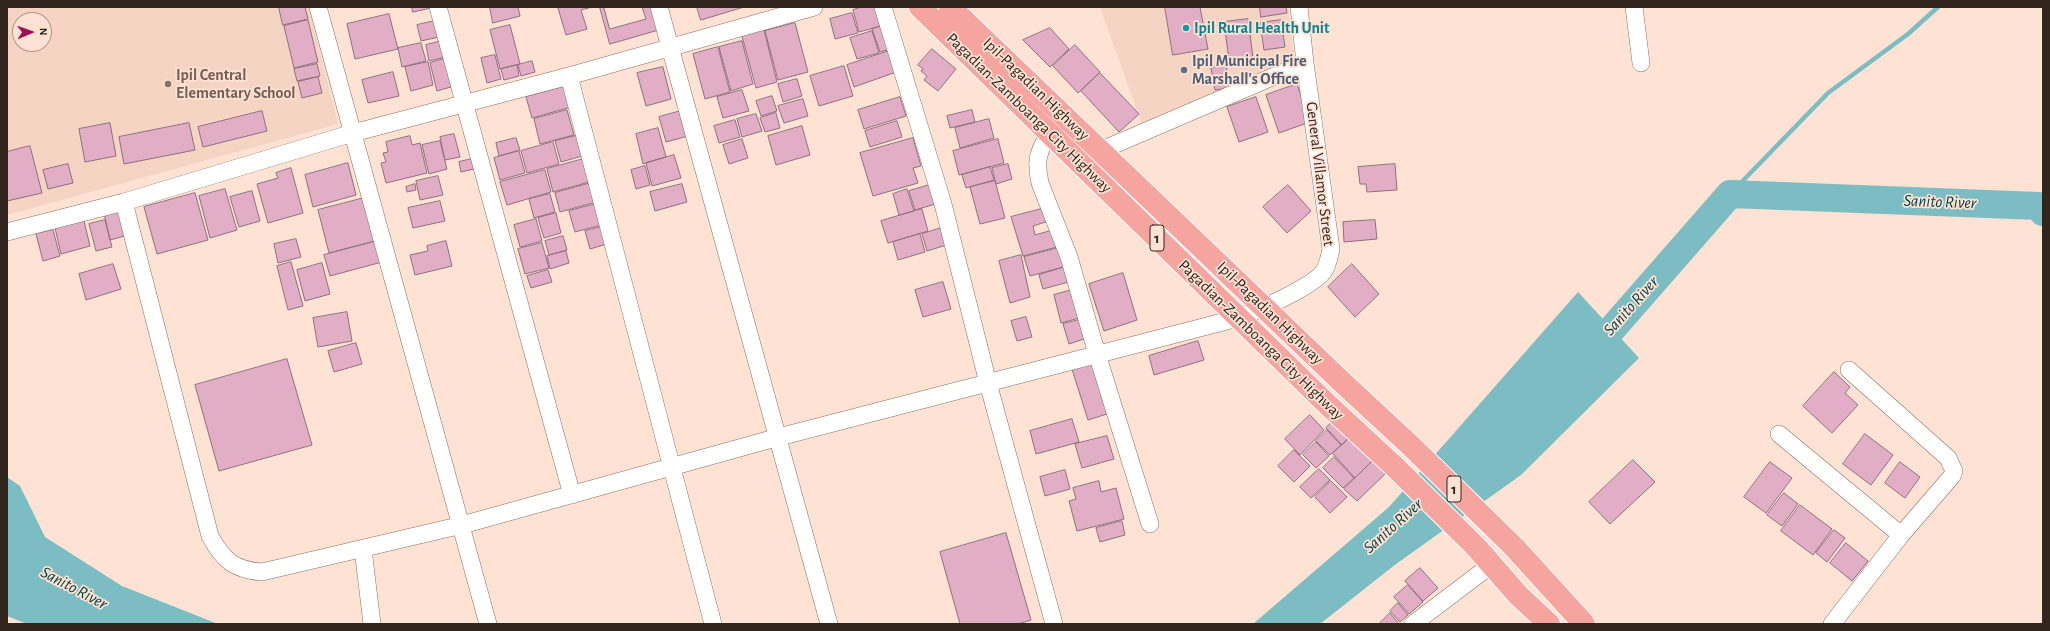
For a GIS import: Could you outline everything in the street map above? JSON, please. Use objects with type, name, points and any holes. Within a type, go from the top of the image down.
[{"type":"main road","name":"Pagadian-Zamboanga City Highway","points":[[920,7],[1050,132],[1238,318],[1395,467],[1477,548],[1518,595],[1549,624]]},
{"type":"main road","name":"Ipil-Pagadian Highway","points":[[950,7],[1411,446],[1515,548],[1584,624]]},
{"type":"street","points":[[318,7],[462,525],[488,624]]},
{"type":"street","points":[[438,7],[572,495]]},
{"type":"street","points":[[659,7],[779,437],[829,624]]},
{"type":"street","points":[[7,232],[124,202],[353,133],[464,105],[814,7]]},
{"type":"street","points":[[883,7],[943,204],[988,383],[1054,624]]},
{"type":"street","name":"General Villamor Street","points":[[124,202],[210,536],[217,549],[235,566],[248,571],[262,572],[462,525],[779,437],[1238,318],[1265,308],[1322,273],[1328,262],[1331,249],[1305,63],[1299,7]]},
{"type":"street","points":[[1634,7],[1641,63]]},
{"type":"street","points":[[1078,160],[1305,63]]},
{"type":"street","points":[[569,76],[713,624]]},
{"type":"street","points":[[1050,132],[1039,151],[1037,160],[1038,177],[1068,257],[1150,524]]},
{"type":"street","points":[[1832,624],[1901,535],[1952,476],[1954,471],[1953,465],[1948,458],[1849,370]]},
{"type":"street","points":[[1779,434],[1901,535]]},
{"type":"street","points":[[363,549],[372,624]]},
{"type":"street","points":[[1413,624],[1491,565]]},
{"type":"shaded area","name":"Ipil Central Elementary School","points":[[7,7],[309,7],[338,124],[7,215]]},
{"type":"shaded area","points":[[1100,7],[1288,7],[1295,64],[1142,124]]},
{"type":"water","points":[[1578,292],[1639,358],[1521,475],[1396,564],[1320,624],[1253,624],[1389,507]]},
{"type":"water","points":[[7,477],[20,486],[45,537],[122,586],[218,624],[27,624],[7,616]]},
{"type":"building","points":[[279,7],[305,7],[308,19],[283,25]]},
{"type":"building","points":[[412,7],[431,7],[431,8],[413,12]]},
{"type":"building","points":[[490,7],[518,7],[520,16],[493,23]]},
{"type":"building","points":[[592,7],[581,10],[587,29],[566,35],[558,8]]},
{"type":"building","points":[[600,7],[655,7],[662,29],[610,44]]},
{"type":"building","points":[[604,7],[642,7],[646,19],[610,29]]},
{"type":"building","points":[[697,7],[744,7],[701,20]]},
{"type":"building","points":[[862,7],[880,7],[885,25],[859,32],[853,10]]},
{"type":"building","name":"Ipil Rural Health Unit","points":[[1165,7],[1200,7],[1208,49],[1173,55]]},
{"type":"building","points":[[1260,7],[1286,7],[1287,13],[1261,17]]},
{"type":"building","points":[[852,13],[858,33],[835,39],[830,19]]},
{"type":"building","points":[[389,14],[398,49],[355,59],[347,24]]},
{"type":"building","points":[[1248,19],[1253,58],[1229,60],[1224,22]]},
{"type":"building","points":[[308,20],[318,62],[294,68],[284,26]]},
{"type":"building","points":[[1281,20],[1285,47],[1264,50],[1260,23]]},
{"type":"building","points":[[435,21],[439,37],[421,41],[417,25]]},
{"type":"building","points":[[795,23],[808,72],[778,80],[765,31]]},
{"type":"building","points":[[510,25],[520,64],[500,69],[490,30]]},
{"type":"building","points":[[884,25],[891,49],[880,52],[872,29]]},
{"type":"building","points":[[1050,28],[1069,49],[1050,67],[1023,40]]},
{"type":"building","points":[[764,30],[777,82],[756,88],[742,36]]},
{"type":"building","points":[[872,31],[879,53],[857,59],[850,38]]},
{"type":"building","points":[[442,41],[446,57],[429,61],[426,45]]},
{"type":"building","points":[[742,41],[753,84],[731,91],[719,47]]},
{"type":"building","points":[[421,43],[426,61],[402,67],[398,48]]},
{"type":"building","points":[[1075,45],[1100,72],[1078,93],[1053,66]]},
{"type":"building","points":[[718,47],[730,92],[705,99],[693,54]]},
{"type":"building","points":[[932,49],[956,69],[938,91],[924,80],[927,76],[921,71],[923,69],[918,65]]},
{"type":"building","points":[[892,50],[899,71],[854,87],[847,65]]},
{"type":"building","points":[[495,55],[501,79],[487,83],[481,58]]},
{"type":"building","points":[[447,58],[454,86],[437,91],[430,63]]},
{"type":"building","points":[[532,61],[535,72],[521,76],[518,65]]},
{"type":"building","points":[[428,62],[433,85],[411,91],[405,67]]},
{"type":"building","points":[[317,64],[320,76],[297,81],[294,69]]},
{"type":"building","points":[[517,65],[519,76],[504,80],[501,69]]},
{"type":"building","points":[[1226,65],[1230,88],[1215,90],[1211,68]]},
{"type":"building","points":[[844,66],[853,96],[819,106],[810,76]]},
{"type":"building","points":[[663,67],[671,99],[646,106],[637,73]]},
{"type":"building","points":[[393,72],[399,96],[368,103],[362,80]]},
{"type":"building","points":[[1100,73],[1139,114],[1119,132],[1081,91]]},
{"type":"building","points":[[318,77],[322,93],[302,98],[298,82]]},
{"type":"building","points":[[797,79],[802,96],[783,102],[778,84]]},
{"type":"building","points":[[1297,84],[1310,122],[1279,133],[1266,95]]},
{"type":"building","points":[[566,86],[571,107],[532,118],[526,97]]},
{"type":"building","points":[[742,90],[749,111],[723,118],[717,97]]},
{"type":"building","points":[[772,96],[777,111],[761,116],[756,101]]},
{"type":"building","points":[[900,97],[906,116],[864,129],[858,110]]},
{"type":"building","points":[[1256,97],[1268,132],[1239,142],[1227,107]]},
{"type":"building","points":[[803,99],[808,116],[784,123],[778,106]]},
{"type":"building","points":[[567,110],[574,135],[540,144],[534,119]]},
{"type":"building","points":[[972,110],[975,122],[950,128],[947,116]]},
{"type":"building","points":[[262,111],[267,131],[203,147],[198,127]]},
{"type":"building","points":[[681,111],[688,136],[666,142],[659,117]]},
{"type":"building","points":[[776,113],[780,128],[765,132],[760,118]]},
{"type":"building","points":[[756,114],[762,131],[742,137],[737,119]]},
{"type":"building","points":[[989,119],[994,138],[960,148],[955,128]]},
{"type":"building","points":[[735,120],[740,137],[719,143],[714,126]]},
{"type":"building","points":[[897,121],[902,137],[870,147],[865,131]]},
{"type":"building","points":[[110,123],[116,156],[85,162],[79,129]]},
{"type":"building","points":[[189,123],[195,150],[124,164],[119,137]]},
{"type":"building","points":[[802,126],[810,155],[776,165],[768,136]]},
{"type":"building","points":[[658,128],[666,157],[643,164],[636,134]]},
{"type":"building","points":[[454,134],[460,157],[445,160],[440,137]]},
{"type":"building","points":[[584,134],[589,154],[561,162],[555,141]]},
{"type":"building","points":[[410,136],[412,145],[420,143],[427,173],[386,183],[381,163],[386,162],[383,153],[388,152],[386,142]]},
{"type":"building","points":[[516,138],[520,150],[499,156],[496,143]]},
{"type":"building","points":[[913,138],[921,166],[913,168],[918,183],[873,196],[860,153]]},
{"type":"building","points":[[742,139],[748,158],[729,164],[723,145]]},
{"type":"building","points":[[998,139],[1004,163],[959,175],[953,151]]},
{"type":"building","points":[[440,141],[447,169],[429,174],[422,145]]},
{"type":"building","points":[[553,142],[559,164],[527,173],[521,151]]},
{"type":"building","points":[[30,146],[42,193],[7,201],[7,152]]},
{"type":"building","points":[[519,151],[525,173],[500,180],[494,158]]},
{"type":"building","points":[[674,155],[681,178],[652,186],[646,163]]},
{"type":"building","points":[[476,158],[478,168],[461,172],[459,162]]},
{"type":"building","points":[[587,158],[593,181],[553,192],[547,169]]},
{"type":"building","points":[[348,163],[356,195],[313,207],[305,175]]},
{"type":"building","points":[[68,164],[73,183],[48,189],[43,170]]},
{"type":"building","points":[[1008,164],[1012,179],[996,184],[992,168]]},
{"type":"building","points":[[1395,164],[1397,190],[1367,192],[1366,184],[1360,184],[1358,167]]},
{"type":"building","points":[[645,166],[650,185],[636,189],[631,170]]},
{"type":"building","points":[[990,167],[994,180],[966,188],[962,175]]},
{"type":"building","points":[[291,168],[303,213],[268,223],[257,184],[278,178],[276,173]]},
{"type":"building","points":[[545,170],[551,192],[507,205],[500,182]]},
{"type":"building","points":[[438,176],[443,195],[420,200],[416,181]]},
{"type":"building","points":[[995,181],[1005,218],[980,224],[970,187]]},
{"type":"building","points":[[591,183],[596,202],[560,212],[555,193]]},
{"type":"building","points":[[415,184],[416,190],[407,192],[406,187]]},
{"type":"building","points":[[682,184],[687,202],[655,211],[650,192]]},
{"type":"building","points":[[933,184],[939,203],[915,210],[909,191]]},
{"type":"building","points":[[1288,185],[1311,211],[1287,233],[1263,207]]},
{"type":"building","points":[[225,189],[237,230],[210,238],[199,196]]},
{"type":"building","points":[[907,189],[914,211],[899,215],[893,194]]},
{"type":"building","points":[[252,191],[260,221],[239,227],[230,197]]},
{"type":"building","points":[[195,193],[208,240],[157,254],[144,207]]},
{"type":"building","points":[[550,194],[555,212],[534,218],[529,199]]},
{"type":"building","points":[[368,197],[379,240],[329,253],[318,210]]},
{"type":"building","points":[[440,201],[445,221],[413,228],[408,208]]},
{"type":"building","points":[[600,203],[605,224],[575,232],[569,211]]},
{"type":"building","points":[[125,207],[132,234],[110,240],[104,213]]},
{"type":"building","points":[[1049,207],[1052,220],[1033,226],[1035,235],[1056,229],[1061,246],[1023,256],[1011,217]]},
{"type":"building","points":[[922,209],[928,231],[888,243],[881,221]]},
{"type":"building","points":[[556,213],[561,233],[544,238],[538,218]]},
{"type":"building","points":[[536,219],[542,241],[520,247],[514,225]]},
{"type":"building","points":[[105,220],[112,247],[96,251],[89,224]]},
{"type":"building","points":[[1375,220],[1377,239],[1344,242],[1343,222]]},
{"type":"building","points":[[84,221],[90,246],[61,254],[55,228]]},
{"type":"building","points":[[605,226],[610,243],[590,249],[585,231]]},
{"type":"building","points":[[945,227],[950,244],[927,251],[922,234]]},
{"type":"building","points":[[53,230],[60,256],[43,261],[36,234]]},
{"type":"building","points":[[920,234],[925,252],[898,260],[893,242]]},
{"type":"building","points":[[563,236],[567,250],[549,255],[545,241]]},
{"type":"building","points":[[296,239],[301,257],[278,263],[274,244]]},
{"type":"building","points":[[377,241],[382,262],[330,276],[324,255]]},
{"type":"building","points":[[446,241],[452,266],[415,275],[410,255],[428,251],[427,246]]},
{"type":"building","points":[[542,243],[549,268],[525,274],[518,249]]},
{"type":"building","points":[[1062,247],[1067,266],[1030,276],[1024,257]]},
{"type":"building","points":[[566,251],[569,263],[550,269],[547,256]]},
{"type":"building","points":[[1021,255],[1030,297],[1010,303],[999,261]]},
{"type":"building","points":[[291,262],[303,306],[288,310],[277,266]]},
{"type":"building","points":[[322,263],[330,294],[305,301],[297,270]]},
{"type":"building","points":[[113,264],[121,289],[86,300],[79,274]]},
{"type":"building","points":[[1352,264],[1379,294],[1355,317],[1328,287]]},
{"type":"building","points":[[1068,266],[1072,281],[1043,289],[1039,275]]},
{"type":"building","points":[[548,270],[552,282],[531,288],[527,276]]},
{"type":"building","points":[[1123,273],[1137,320],[1104,331],[1089,284]]},
{"type":"building","points":[[943,282],[951,309],[923,317],[915,290]]},
{"type":"building","points":[[1072,290],[1079,318],[1061,323],[1054,295]]},
{"type":"building","points":[[347,312],[352,341],[318,347],[313,318]]},
{"type":"building","points":[[1026,317],[1032,337],[1017,341],[1011,321]]},
{"type":"building","points":[[1079,320],[1084,339],[1069,344],[1063,324]]},
{"type":"building","points":[[1198,341],[1204,360],[1154,375],[1149,356]]},
{"type":"building","points":[[356,343],[362,364],[334,372],[328,351]]},
{"type":"building","points":[[287,359],[312,445],[219,471],[195,385]]},
{"type":"building","points":[[1093,362],[1110,413],[1088,420],[1072,369]]},
{"type":"building","points":[[1834,372],[1850,387],[1845,393],[1858,405],[1832,433],[1803,406]]},
{"type":"building","points":[[1310,415],[1324,430],[1300,455],[1285,439]]},
{"type":"building","points":[[1337,417],[1353,434],[1342,445],[1326,428]]},
{"type":"building","points":[[1072,419],[1079,442],[1036,454],[1030,431]]},
{"type":"building","points":[[1327,430],[1341,445],[1330,455],[1316,441]]},
{"type":"building","points":[[1354,433],[1377,456],[1355,478],[1333,454]]},
{"type":"building","points":[[1865,434],[1893,455],[1871,485],[1843,464]]},
{"type":"building","points":[[1107,436],[1114,459],[1082,468],[1075,444]]},
{"type":"building","points":[[1316,442],[1329,456],[1316,468],[1303,455]]},
{"type":"building","points":[[1294,450],[1310,466],[1294,482],[1278,466]]},
{"type":"building","points":[[1334,457],[1354,478],[1343,488],[1323,468]]},
{"type":"building","points":[[1375,459],[1387,472],[1357,501],[1344,489]]},
{"type":"building","points":[[1633,460],[1655,482],[1610,524],[1589,502]]},
{"type":"building","points":[[1770,462],[1792,478],[1766,513],[1744,497]]},
{"type":"building","points":[[1900,462],[1920,477],[1905,498],[1885,483]]},
{"type":"building","points":[[1319,469],[1330,480],[1311,498],[1300,487]]},
{"type":"building","points":[[1065,470],[1070,489],[1045,496],[1040,477]]},
{"type":"building","points":[[1099,481],[1101,492],[1116,488],[1124,519],[1077,531],[1069,501],[1076,499],[1073,488]]},
{"type":"building","points":[[1331,481],[1347,497],[1330,513],[1315,497]]},
{"type":"building","points":[[1784,493],[1798,504],[1782,526],[1767,515]]},
{"type":"building","points":[[1800,505],[1832,529],[1813,555],[1781,531]]},
{"type":"building","points":[[1122,521],[1125,535],[1100,542],[1096,528]]},
{"type":"building","points":[[1834,530],[1845,538],[1827,562],[1816,553]]},
{"type":"building","points":[[1006,533],[1031,620],[1018,624],[960,624],[940,552]]},
{"type":"building","points":[[1846,543],[1868,561],[1852,581],[1830,563]]},
{"type":"building","points":[[1420,568],[1438,588],[1423,601],[1405,581]]},
{"type":"building","points":[[1408,585],[1423,602],[1409,614],[1394,597]]},
{"type":"building","points":[[1398,603],[1408,615],[1400,622],[1390,611]]},
{"type":"building","points":[[1390,613],[1399,624],[1379,624]]},
{"type":"waterway","points":[[1730,194],[1828,93],[1908,34],[1938,7]]},
{"type":"waterway","name":"Sanito River","points":[[1584,354],[1612,329],[1730,194],[2039,206],[2043,212]]},
{"type":"place","name":"Ipil Rural Health Unit","points":[[1186,28]]},
{"type":"place","name":"Ipil Municipal Fire Marshall's Office","points":[[1184,70]]},
{"type":"place","name":"Ipil Central Elementary School","points":[[168,84]]}]
